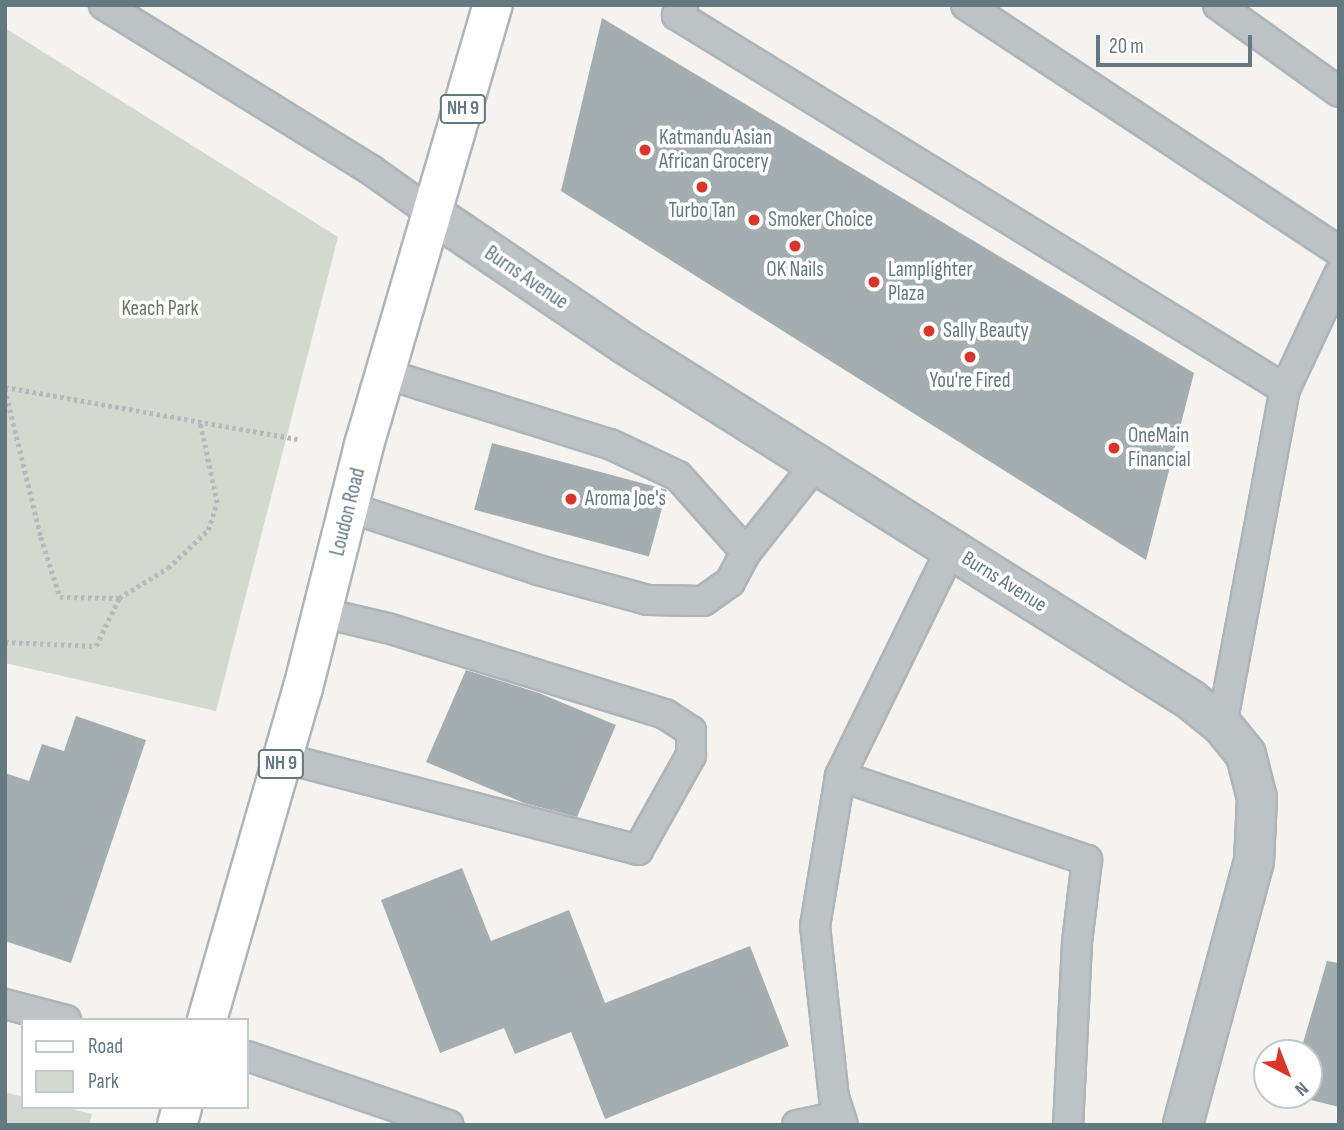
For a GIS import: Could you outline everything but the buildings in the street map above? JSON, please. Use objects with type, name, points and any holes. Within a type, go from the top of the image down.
[{"type":"main road","name":"Loudon Road","points":[[208,1018],[283,758],[386,374],[493,5]]},
{"type":"street","name":"Burns Avenue","points":[[433,214],[528,281],[1191,700],[1222,725],[1246,755],[1257,798],[1254,860],[1183,1125]]},
{"type":"lane","points":[[104,5],[371,170],[433,214]]},
{"type":"lane","points":[[683,5],[677,15],[1285,389]]},
{"type":"lane","points":[[966,5],[1339,251]]},
{"type":"lane","points":[[1218,5],[1339,92]]},
{"type":"lane","points":[[1222,725],[1285,389],[1339,274]]},
{"type":"lane","points":[[386,374],[610,444],[678,476],[746,552]]},
{"type":"lane","points":[[351,508],[538,570],[648,600],[704,601],[730,583],[746,552],[816,464]]},
{"type":"lane","points":[[797,1125],[842,1120],[834,1098],[815,926],[840,776],[951,549]]},
{"type":"lane","points":[[283,758],[638,850],[691,755],[691,731],[664,714],[387,628],[323,613]]},
{"type":"lane","points":[[840,776],[1087,860],[1077,943],[1068,1125]]},
{"type":"lane","points":[[5,1004],[58,1018]]},
{"type":"lane","points":[[248,1056],[449,1125]]},
{"type":"path","points":[[200,424],[217,503],[208,530],[168,568],[119,598],[60,597],[41,537],[5,388],[297,439]]},
{"type":"path","points":[[5,642],[96,646],[119,598]]},
{"type":"green space","name":"Keach Park","points":[[5,28],[338,237],[216,711],[5,663]]},
{"type":"green space","points":[[5,1092],[21,1096],[21,1109],[72,1109],[92,1114],[89,1125],[5,1125]]},
{"type":"place","name":"Katmandu Asian African Grocery","points":[[645,150]]},
{"type":"place","name":"Turbo Tan","points":[[702,187]]},
{"type":"place","name":"Smoker Choice","points":[[754,220]]},
{"type":"place","name":"OK Nails","points":[[795,246]]},
{"type":"place","name":"Lamplighter Plaza","points":[[874,282]]},
{"type":"place","name":"Sally Beauty","points":[[929,331]]},
{"type":"place","name":"You're Fired","points":[[970,357]]},
{"type":"place","name":"OneMain Financial","points":[[1114,448]]},
{"type":"place","name":"Aroma Joe's","points":[[571,499]]}]
